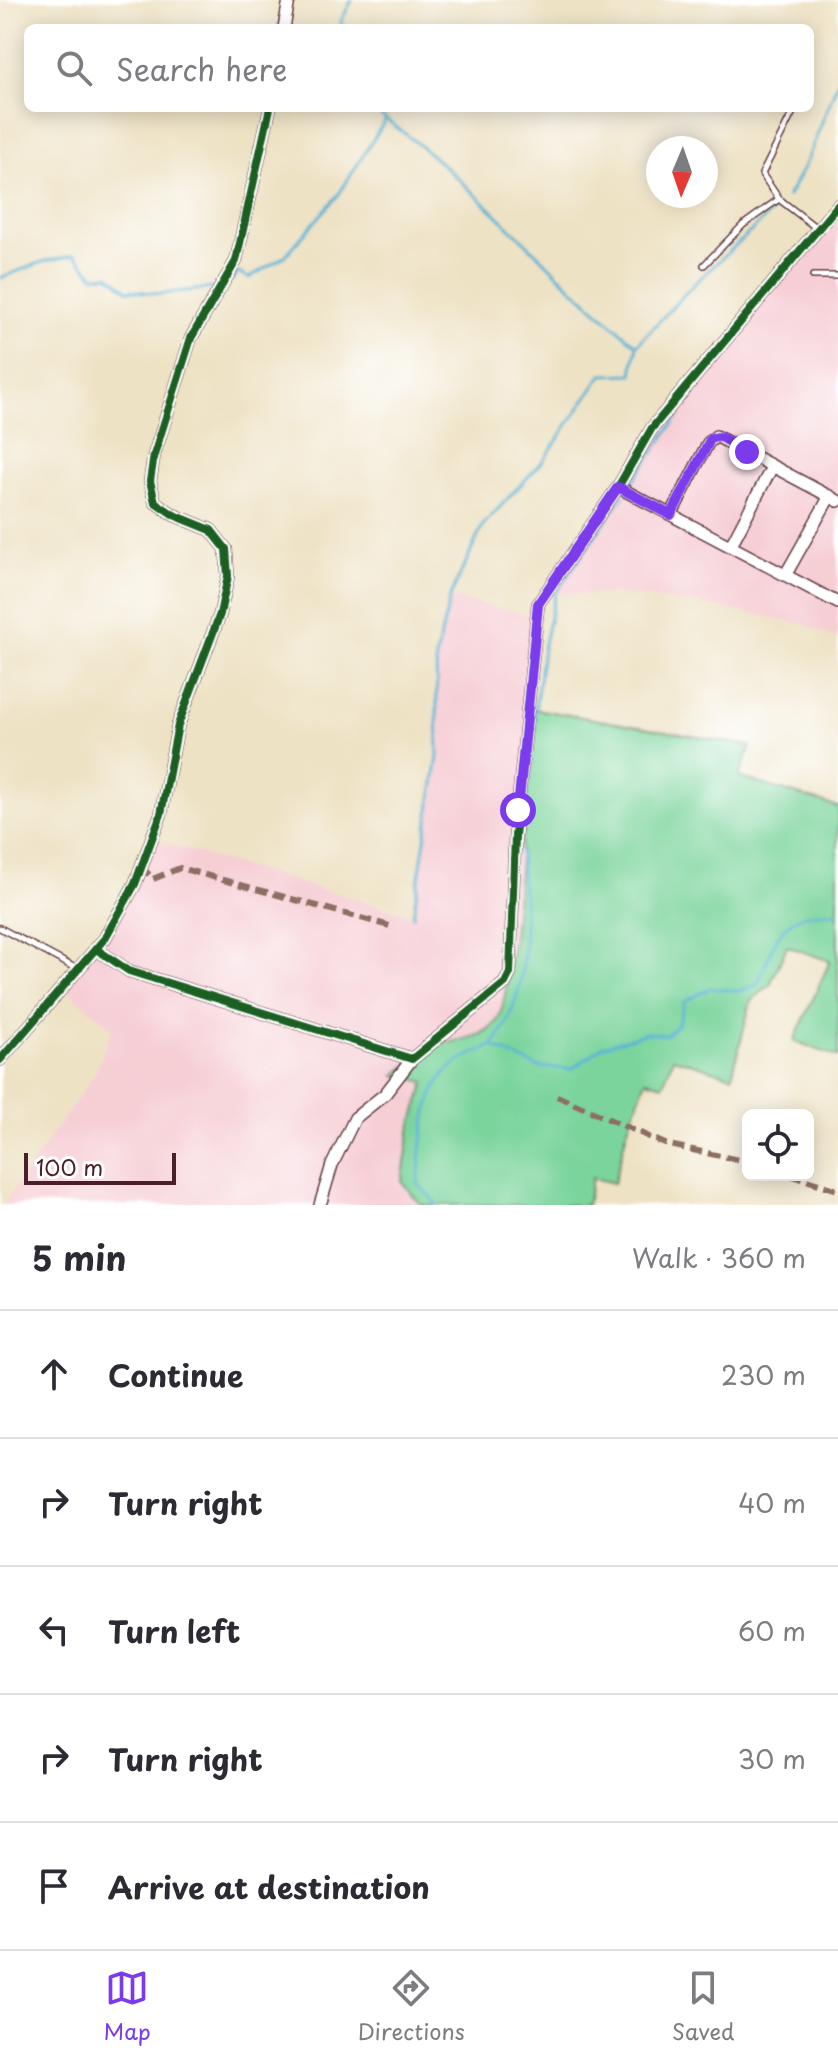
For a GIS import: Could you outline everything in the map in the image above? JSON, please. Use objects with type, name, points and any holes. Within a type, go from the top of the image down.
[{"type":"street","points":[[285,24],[289,0]]},
{"type":"street","points":[[0,1060],[96,949],[135,884],[161,814],[178,725],[220,614],[228,576],[226,549],[211,530],[174,515],[155,502],[150,481],[154,455],[191,338],[236,261],[269,112]]},
{"type":"street","points":[[320,1205],[332,1165],[355,1118],[385,1094],[412,1059],[505,983],[510,973],[515,836],[538,604],[619,488],[662,416],[763,291],[819,231],[838,205]]},
{"type":"street","points":[[671,515],[708,443],[716,436],[834,499],[786,574]]},
{"type":"street","points":[[731,545],[772,467]]},
{"type":"street","points":[[619,488],[838,603]]},
{"type":"street","points":[[96,949],[129,971],[412,1059]]},
{"type":"lane","points":[[793,112],[762,174],[779,199],[819,231]]},
{"type":"lane","points":[[704,265],[743,225],[779,199]]},
{"type":"lane","points":[[813,276],[838,276]]},
{"type":"lane","points":[[0,928],[78,970]]},
{"type":"shaded area","points":[[838,205],[838,639],[805,625],[708,605],[616,594],[555,594],[547,591],[652,428]]},
{"type":"shaded area","points":[[450,597],[537,617],[515,952],[507,995],[499,1020],[477,1038],[435,1047],[397,1075],[425,1081],[410,1131],[402,1182],[421,1205],[3,1205],[95,1073],[112,1028],[63,987],[105,938],[151,839],[413,916],[438,757],[436,656]]},
{"type":"green space","points":[[530,708],[751,746],[739,777],[838,807],[838,1057],[794,1041],[830,961],[787,946],[770,985],[751,1001],[732,1076],[673,1058],[663,1085],[646,1080],[628,1128],[614,1183],[592,1178],[587,1205],[421,1205],[402,1182],[410,1131],[425,1082],[395,1075],[430,1049],[482,1033],[496,1022],[503,1005],[514,926]]},
{"type":"waterway","points":[[341,24],[352,0]]},
{"type":"waterway","points":[[788,196],[806,163],[838,81]]},
{"type":"waterway","points":[[376,112],[441,163],[637,345]]},
{"type":"waterway","points":[[231,280],[239,273],[249,278],[285,256],[339,194],[386,119]]},
{"type":"waterway","points":[[413,916],[438,757],[436,656],[450,597],[483,525],[543,461],[602,375],[632,374],[637,345],[693,285],[778,206]]},
{"type":"waterway","points":[[0,278],[45,261],[75,255],[94,276],[109,275],[128,290],[159,294],[213,288]]},
{"type":"waterway","points":[[628,488],[702,382]]},
{"type":"waterway","points":[[523,807],[543,648],[555,594],[624,495]]},
{"type":"waterway","points":[[492,1046],[506,1024],[521,977],[525,927],[520,850]]},
{"type":"waterway","points":[[438,1205],[418,1184],[423,1134],[437,1085],[458,1062],[492,1046],[538,1067],[572,1069],[603,1046],[647,1033],[666,1035],[678,1024],[684,1002],[710,988],[740,991],[757,985],[776,941],[792,921],[818,913],[838,913]]},
{"type":"marked path","points":[[141,866],[153,879],[180,868],[393,927]]},
{"type":"marked path","points":[[557,1096],[665,1144],[742,1161]]},
{"type":"marked path","points":[[809,1181],[838,1190]]},
{"type":"cycle path","points":[[0,1060],[105,938],[135,884],[161,814],[178,725],[220,614],[228,576],[226,549],[211,530],[174,515],[155,502],[150,481],[154,455],[191,338],[236,261],[269,112]]},
{"type":"cycle path","points":[[96,949],[129,971],[412,1059],[505,983],[510,973],[515,836],[538,604],[618,487],[652,428],[838,205]]},
{"type":"route","points":[[518,810],[534,672],[538,604],[574,547],[618,487],[671,515],[711,438],[721,437],[747,452]]}]
